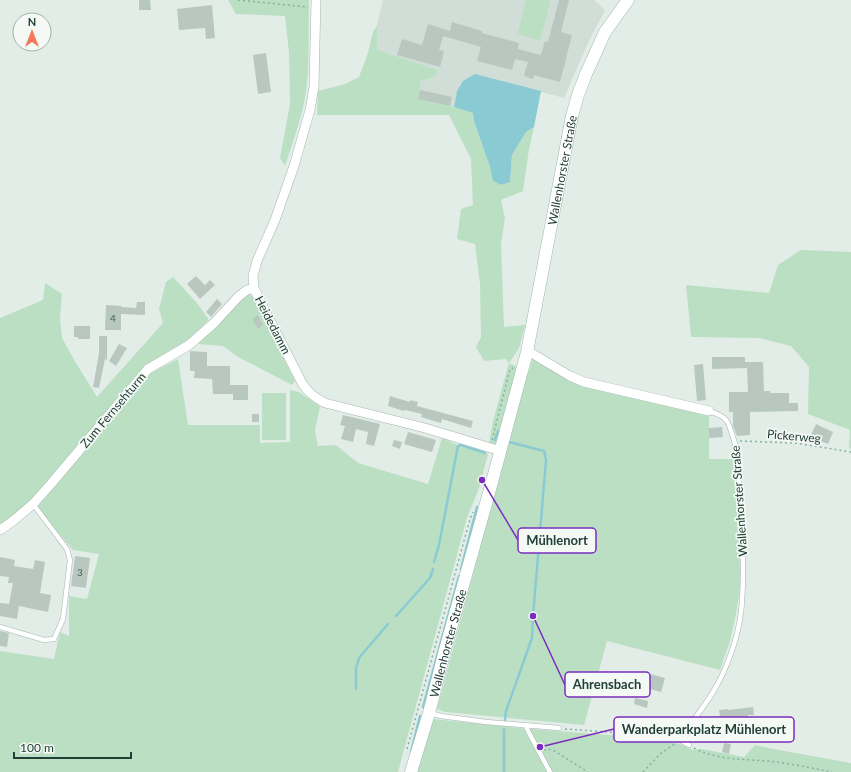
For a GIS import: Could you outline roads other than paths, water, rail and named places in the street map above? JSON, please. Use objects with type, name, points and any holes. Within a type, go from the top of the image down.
[{"type":"main road","name":"Wallenhorster Straße","points":[[411,772],[429,713],[496,449],[527,352],[572,116],[586,74],[605,32],[628,0]]},
{"type":"street","name":"Heidedamm","points":[[316,4],[314,87],[310,110],[294,166],[257,260],[253,276],[254,288],[260,303],[302,383],[314,397],[325,403],[425,428],[496,449]]},
{"type":"street","name":"Zum Fernsehturm","points":[[0,530],[33,504],[148,369],[189,345],[214,323],[239,296],[247,290],[254,288]]},
{"type":"street","name":"Wallenhorster Straße","points":[[527,352],[570,376],[584,382],[709,410]]},
{"type":"lane","name":"Wallenhorster Straße","points":[[689,745],[680,740],[713,693],[724,670],[735,639],[741,612],[743,579],[737,451],[727,420],[709,410]]},
{"type":"lane","points":[[0,627],[44,640],[54,639],[63,619],[70,560],[68,549],[33,504]]},
{"type":"lane","points":[[429,713],[456,718],[559,728]]},
{"type":"lane","points":[[526,726],[550,772]]},
{"type":"water","points":[[475,74],[541,91],[534,127],[526,132],[512,155],[510,182],[501,185],[493,181],[490,167],[474,121],[473,113],[454,107],[457,91],[463,81]]},
{"type":"waterway","points":[[495,440],[498,431]]},
{"type":"waterway","points":[[505,720],[506,711],[532,638],[546,460],[544,451],[509,442]]},
{"type":"waterway","points":[[434,562],[439,545],[458,446],[461,445],[485,453]]},
{"type":"waterway","points":[[461,569],[477,507]]},
{"type":"waterway","points":[[396,616],[430,578],[433,569]]},
{"type":"waterway","points":[[423,707],[459,576]]},
{"type":"waterway","points":[[356,689],[356,668],[359,658],[388,624]]},
{"type":"waterway","points":[[411,752],[420,716]]},
{"type":"waterway","points":[[504,729],[504,772]]},
{"type":"place","name":"Mühlenort","points":[[482,480]]},
{"type":"place","name":"Ahrensbach","points":[[533,616]]},
{"type":"place","name":"Wanderparkplatz Mühlenort","points":[[540,747]]}]
